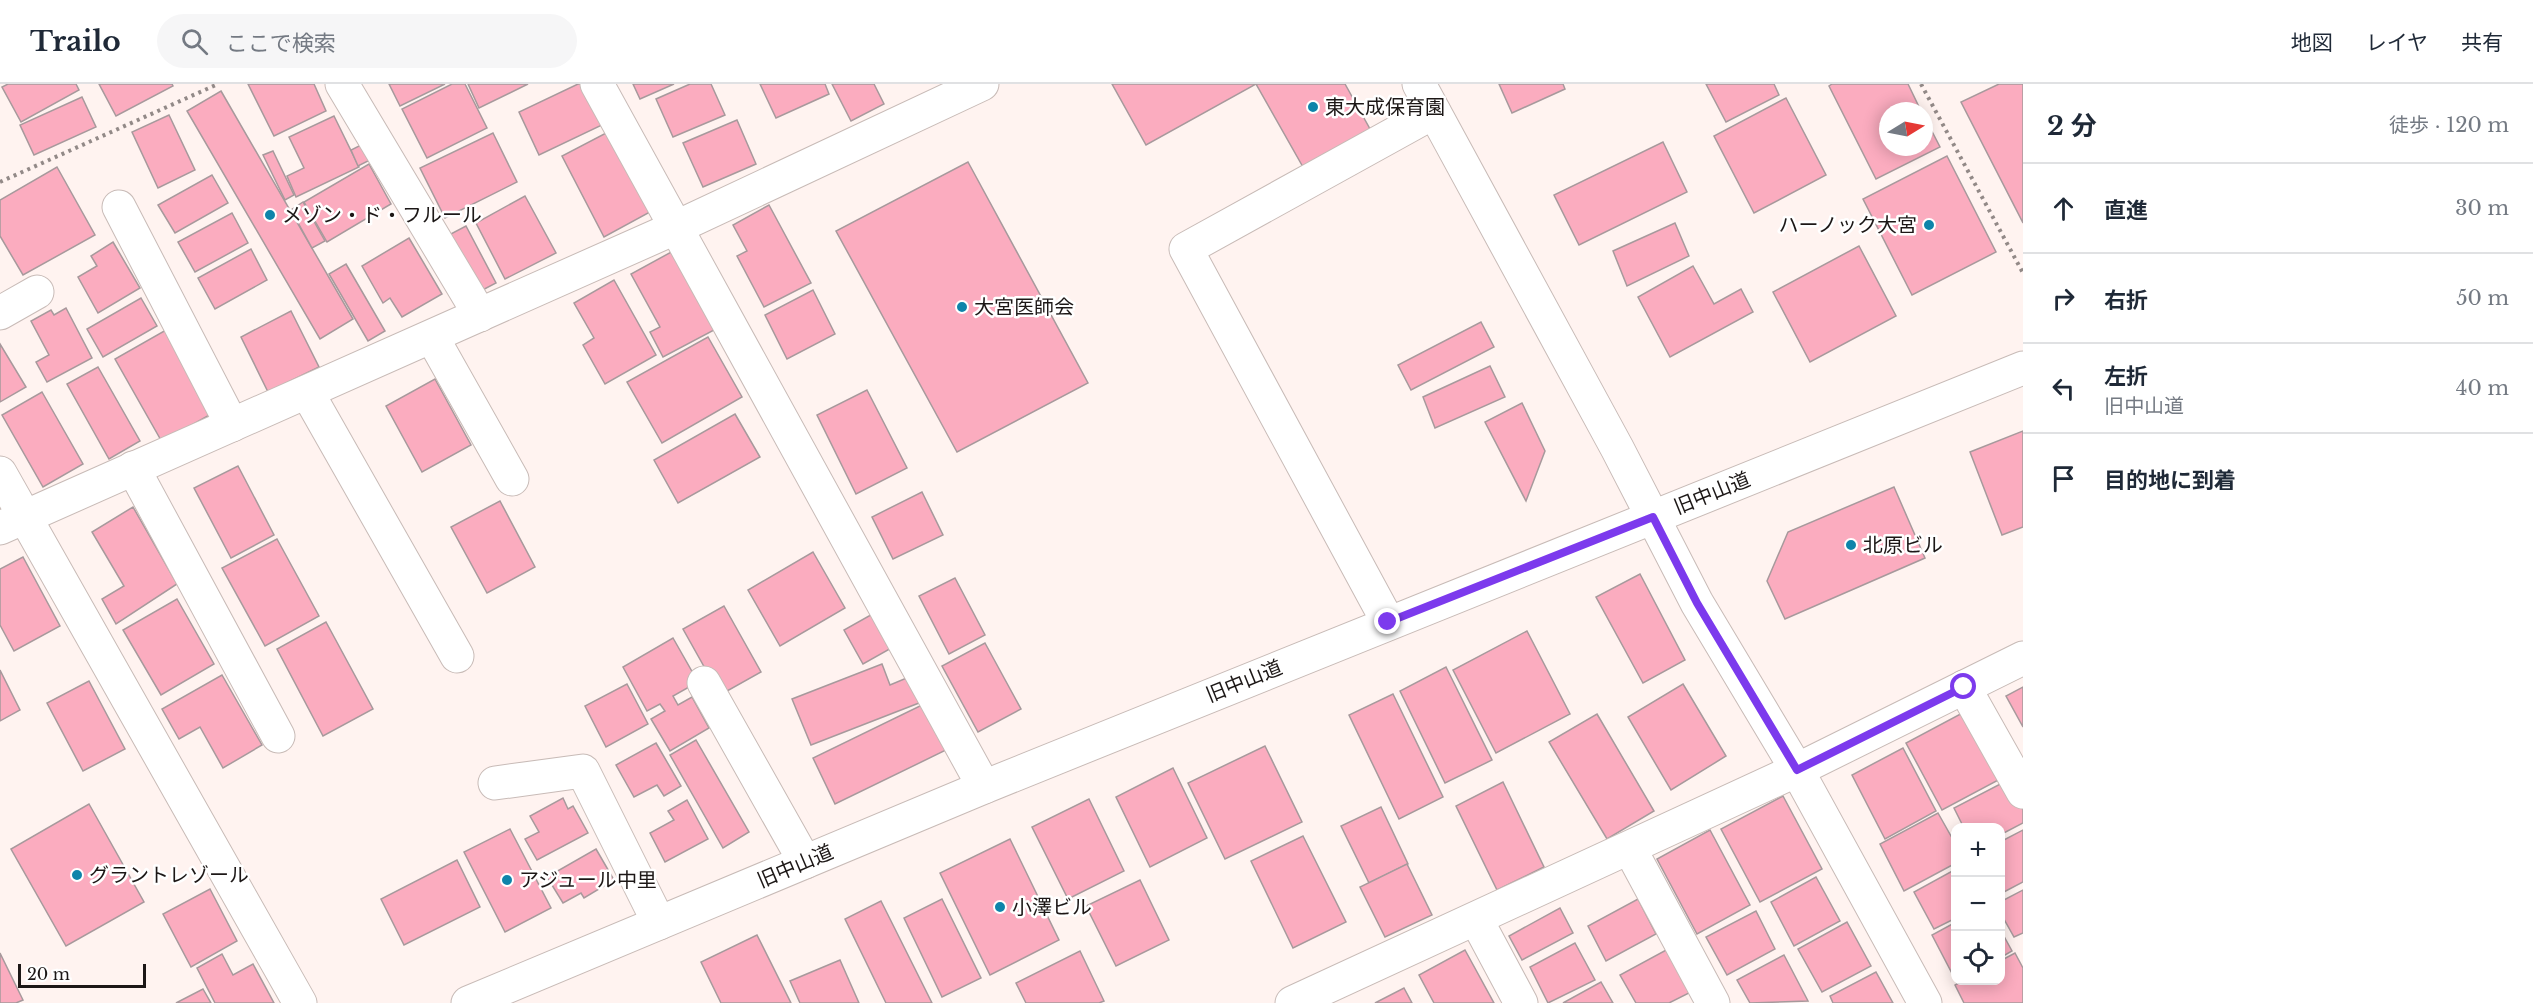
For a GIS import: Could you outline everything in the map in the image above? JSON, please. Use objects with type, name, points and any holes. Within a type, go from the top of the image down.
[{"type":"street","points":[[342,84],[480,315]]},
{"type":"street","points":[[597,84],[984,787]]},
{"type":"street","points":[[12,523],[677,228],[982,84]]},
{"type":"street","points":[[1419,84],[1653,517],[1697,603],[1797,770],[1925,1003]]},
{"type":"street","points":[[1388,622],[1186,249],[1434,112]]},
{"type":"street","points":[[119,207],[232,425]]},
{"type":"street","points":[[0,313],[37,292]]},
{"type":"street","points":[[432,337],[512,479]]},
{"type":"street","name":"旧中山道","points":[[468,1003],[984,787],[1388,622],[2023,368]]},
{"type":"street","points":[[307,392],[457,656]]},
{"type":"street","points":[[133,468],[278,736]]},
{"type":"street","points":[[0,473],[12,523],[300,1003]]},
{"type":"street","points":[[1308,1000],[1797,770],[2023,657]]},
{"type":"street","points":[[704,683],[805,862]]},
{"type":"street","points":[[1964,687],[2023,792]]},
{"type":"street","points":[[495,783],[583,771],[659,923]]},
{"type":"street","points":[[1630,849],[1713,1003]]},
{"type":"street","points":[[1476,919],[1521,1003]]},
{"type":"path","points":[[0,182],[218,84]]},
{"type":"path","points":[[1921,84],[2023,273]]},
{"type":"building","points":[[8,84],[76,84],[79,90],[21,122],[2,87]]},
{"type":"building","points":[[99,84],[172,84],[173,86],[116,116]]},
{"type":"building","points":[[248,84],[314,84],[326,111],[274,136]]},
{"type":"building","points":[[389,84],[445,84],[400,106]]},
{"type":"building","points":[[452,84],[465,84],[487,128],[427,158],[402,109]]},
{"type":"building","points":[[468,84],[528,84],[479,108]]},
{"type":"building","points":[[578,84],[583,84],[602,125],[539,155],[519,112]]},
{"type":"building","points":[[633,84],[674,84],[640,99]]},
{"type":"building","points":[[690,84],[711,84],[725,115],[673,137],[656,99]]},
{"type":"building","points":[[760,84],[825,84],[829,94],[776,118]]},
{"type":"building","points":[[832,84],[874,84],[884,104],[851,121]]},
{"type":"building","points":[[1112,84],[1256,84],[1146,145]]},
{"type":"building","name":"東大成保育園","points":[[1256,84],[1345,84],[1370,129],[1303,167]]},
{"type":"building","points":[[1499,84],[1563,84],[1565,89],[1512,113]]},
{"type":"building","points":[[1706,84],[1774,84],[1779,95],[1726,122]]},
{"type":"building","points":[[1832,84],[1908,84],[1917,102],[1879,102],[1879,156],[1922,156],[1876,179],[1829,86]]},
{"type":"building","points":[[1999,84],[2023,84],[2023,223],[1961,102]]},
{"type":"building","name":"メゾン・ド・フルール","points":[[221,91],[353,319],[320,339],[187,111]]},
{"type":"building","points":[[82,97],[96,127],[34,155],[20,125]]},
{"type":"building","points":[[1786,98],[1826,175],[1754,213],[1714,136]]},
{"type":"building","points":[[169,115],[195,170],[158,188],[132,132]]},
{"type":"building","points":[[334,116],[359,167],[296,197],[287,176],[304,168],[289,137]]},
{"type":"building","points":[[737,120],[756,164],[703,187],[683,143]]},
{"type":"building","points":[[608,132],[650,212],[604,237],[562,156]]},
{"type":"building","points":[[493,133],[517,182],[445,218],[420,168]]},
{"type":"building","points":[[1933,133],[1940,147],[1933,150]]},
{"type":"building","points":[[1663,142],[1687,192],[1579,245],[1554,195]]},
{"type":"building","points":[[363,144],[370,160],[358,166],[351,150]]},
{"type":"building","points":[[273,151],[294,195],[285,200],[263,155]]},
{"type":"building","name":"ハーノック大宮","points":[[1947,156],[1996,252],[1912,295],[1863,199]]},
{"type":"building","name":"大宮医師会","points":[[968,162],[1088,383],[957,452],[836,231]]},
{"type":"building","points":[[369,164],[391,204],[327,242],[304,202]]},
{"type":"building","points":[[57,167],[95,235],[23,275],[0,236],[0,200]]},
{"type":"building","points":[[212,175],[228,203],[175,233],[158,205]]},
{"type":"building","points":[[525,196],[556,253],[505,279],[476,223]]},
{"type":"building","points":[[303,202],[325,241],[312,248],[291,210]]},
{"type":"building","points":[[769,205],[811,283],[764,307],[737,256],[747,251],[733,225]]},
{"type":"building","points":[[232,213],[248,243],[195,272],[178,242]]},
{"type":"building","points":[[1675,223],[1689,256],[1627,286],[1613,251]]},
{"type":"building","points":[[466,226],[496,283],[475,294],[445,237]]},
{"type":"building","points":[[409,238],[442,294],[402,317],[390,298],[383,303],[362,266]]},
{"type":"building","points":[[113,242],[140,288],[98,313],[78,277],[97,266],[91,256]]},
{"type":"building","points":[[1859,246],[1896,316],[1810,362],[1773,292]]},
{"type":"building","points":[[251,249],[267,280],[215,309],[198,278]]},
{"type":"building","points":[[675,250],[716,329],[663,357],[650,332],[660,327],[631,274]]},
{"type":"building","points":[[346,264],[385,331],[368,341],[329,274]]},
{"type":"building","points":[[1693,266],[1714,304],[1741,289],[1753,312],[1670,357],[1638,297]]},
{"type":"building","points":[[614,280],[656,355],[605,384],[583,345],[594,338],[574,303]]},
{"type":"building","points":[[813,290],[835,334],[787,359],[765,315]]},
{"type":"building","points":[[141,298],[157,326],[103,357],[87,329]]},
{"type":"building","points":[[66,308],[92,358],[47,382],[36,362],[49,355],[31,321],[51,310],[54,315]]},
{"type":"building","points":[[291,311],[319,367],[268,392],[241,337]]},
{"type":"building","points":[[1481,322],[1494,347],[1411,390],[1398,365]]},
{"type":"building","points":[[166,330],[213,413],[162,442],[115,359]]},
{"type":"building","points":[[708,337],[742,397],[662,443],[627,382]]},
{"type":"building","points":[[0,344],[26,387],[0,402]]},
{"type":"building","points":[[1490,366],[1505,397],[1435,428],[1423,397]]},
{"type":"building","points":[[98,367],[140,441],[109,459],[67,384]]},
{"type":"building","points":[[435,379],[471,445],[422,472],[386,406]]},
{"type":"building","points":[[867,390],[907,468],[856,494],[817,415]]},
{"type":"building","points":[[42,392],[83,464],[43,487],[2,415]]},
{"type":"building","points":[[1522,403],[1545,451],[1526,501],[1485,422]]},
{"type":"building","points":[[735,414],[760,457],[678,503],[654,460]]},
{"type":"building","points":[[2023,431],[2023,527],[2002,535],[1970,452]]},
{"type":"building","points":[[238,466],[274,535],[231,558],[194,488]]},
{"type":"building","name":"北原ビル","points":[[1894,487],[1925,558],[1785,619],[1767,581],[1788,532]]},
{"type":"building","points":[[922,492],[943,535],[893,559],[872,517]]},
{"type":"building","points":[[500,501],[535,567],[487,593],[451,527]]},
{"type":"building","points":[[133,507],[177,584],[116,624],[102,599],[124,586],[92,532]]},
{"type":"building","points":[[277,539],[319,616],[265,646],[222,568]]},
{"type":"building","points":[[813,552],[845,608],[780,646],[748,590]]},
{"type":"building","points":[[23,557],[60,626],[14,651],[0,625],[0,569]]},
{"type":"building","points":[[1640,574],[1685,660],[1643,683],[1596,597]]},
{"type":"building","points":[[955,578],[985,635],[949,654],[919,596]]},
{"type":"building","points":[[177,599],[214,664],[161,695],[123,630]]},
{"type":"building","points":[[724,606],[761,672],[720,695],[683,629]]},
{"type":"building","points":[[876,612],[895,646],[863,664],[844,630]]},
{"type":"building","points":[[326,622],[373,709],[323,736],[277,649]]},
{"type":"building","points":[[1527,631],[1570,714],[1496,753],[1453,670]]},
{"type":"building","points":[[673,638],[698,682],[673,696],[678,705],[692,697],[709,728],[670,751],[651,719],[665,711],[660,704],[647,711],[623,667]]},
{"type":"building","points":[[985,643],[1021,709],[978,732],[942,666]]},
{"type":"building","points":[[882,664],[890,685],[909,677],[919,703],[811,745],[792,699]]},
{"type":"building","points":[[1446,667],[1492,760],[1445,783],[1400,691]]},
{"type":"building","points":[[0,670],[20,710],[0,721]]},
{"type":"building","points":[[222,675],[262,745],[223,768],[200,727],[179,739],[162,709]]},
{"type":"building","points":[[89,681],[125,749],[83,771],[47,703]]},
{"type":"building","points":[[627,684],[648,724],[606,747],[585,706]]},
{"type":"building","points":[[1683,684],[1726,756],[1671,790],[1628,717]]},
{"type":"building","points":[[2023,687],[2023,727],[2006,696]]},
{"type":"building","points":[[1393,694],[1443,797],[1399,819],[1349,715]]},
{"type":"building","points":[[924,704],[946,750],[835,804],[813,758]]},
{"type":"building","points":[[1968,710],[2004,777],[1942,810],[1906,743]]},
{"type":"building","points":[[1597,714],[1654,811],[1607,839],[1549,742]]},
{"type":"building","points":[[696,740],[749,832],[723,848],[670,755]]},
{"type":"building","points":[[656,743],[681,786],[664,796],[657,785],[634,797],[616,765]]},
{"type":"building","points":[[1265,746],[1302,822],[1225,859],[1188,783]]},
{"type":"building","points":[[1903,748],[1936,811],[1885,839],[1852,775]]},
{"type":"building","points":[[1173,768],[1207,838],[1150,867],[1116,797]]},
{"type":"building","points":[[2008,780],[2023,810],[2023,823],[2005,832],[2005,823],[1962,823],[1954,808]]},
{"type":"building","points":[[1503,782],[1544,867],[1497,890],[1456,806]]},
{"type":"building","points":[[1783,796],[1822,869],[1760,902],[1721,829]]},
{"type":"building","points":[[563,798],[568,809],[573,806],[588,833],[537,860],[525,839],[539,832],[530,816]]},
{"type":"building","points":[[1089,799],[1124,871],[1068,899],[1032,827]]},
{"type":"building","points":[[687,800],[708,839],[665,862],[650,833],[674,820],[668,811]]},
{"type":"building","name":"グラントレゾール","points":[[89,804],[144,902],[66,946],[11,849]]},
{"type":"building","points":[[1381,807],[1408,864],[1369,883],[1341,826]]},
{"type":"building","points":[[1938,813],[1951,836],[1951,866],[1904,891],[1880,844]]},
{"type":"building","name":"アジュール中里","points":[[510,829],[551,908],[505,932],[464,852]]},
{"type":"building","points":[[1710,830],[1750,905],[1697,934],[1657,859]]},
{"type":"building","points":[[2023,830],[2023,882],[2005,891],[2005,877],[2005,839]]},
{"type":"building","points":[[1303,836],[1346,922],[1293,948],[1251,861]]},
{"type":"building","name":"小澤ビル","points":[[1010,839],[1059,940],[990,975],[940,873]]},
{"type":"building","points":[[596,849],[614,880],[584,898],[581,893],[563,903],[547,877]]},
{"type":"building","points":[[457,860],[480,907],[404,945],[381,899]]},
{"type":"building","points":[[1407,864],[1432,915],[1385,937],[1360,887]]},
{"type":"building","points":[[1951,872],[1951,920],[1934,929],[1914,892]]},
{"type":"building","points":[[1816,877],[1840,921],[1794,946],[1771,902]]},
{"type":"building","points":[[1140,880],[1169,940],[1116,966],[1086,906]]},
{"type":"building","points":[[210,889],[237,941],[191,967],[163,914]]},
{"type":"building","points":[[2023,890],[2023,933],[2014,937],[2005,921],[2005,899]]},
{"type":"building","points":[[942,899],[981,978],[942,997],[904,918]]},
{"type":"building","points":[[1638,899],[1656,934],[1606,961],[1588,926]]},
{"type":"building","points":[[881,901],[932,1003],[886,1003],[845,919]]},
{"type":"building","points":[[1560,908],[1573,933],[1522,960],[1509,936]]},
{"type":"building","points":[[1756,911],[1775,949],[1727,975],[1706,937]]},
{"type":"building","points":[[1847,922],[1871,966],[1822,992],[1798,949]]},
{"type":"building","points":[[1951,925],[1951,971],[1932,935]]},
{"type":"building","points":[[757,935],[791,1003],[721,1003],[701,962]]},
{"type":"building","points":[[2005,938],[2012,951],[2005,955]]},
{"type":"building","points":[[1575,943],[1595,980],[1548,1003],[1530,967]]},
{"type":"building","points":[[1668,949],[1691,992],[1669,1003],[1636,1003],[1620,975]]},
{"type":"building","points":[[1465,950],[1494,1003],[1434,1003],[1419,975]]},
{"type":"building","points":[[1080,951],[1104,1001],[1099,1003],[1026,1003],[1016,983]]},
{"type":"building","points":[[0,953],[23,1000],[16,1003],[0,1003]]},
{"type":"building","points":[[2015,953],[2023,968],[2023,1003],[1964,1003],[1955,985],[2005,985],[2005,958]]},
{"type":"building","points":[[222,954],[233,975],[253,964],[274,1003],[215,1003],[197,968]]},
{"type":"building","points":[[1784,955],[1808,1001],[1750,1003],[1737,980]]},
{"type":"building","points":[[840,960],[859,1003],[800,1003],[790,981]]},
{"type":"building","points":[[1876,972],[1893,1003],[1833,1003],[1830,996]]},
{"type":"building","points":[[1601,982],[1613,1003],[1563,1003]]},
{"type":"building","points":[[1404,988],[1412,1003],[1375,1003]]},
{"type":"building","points":[[203,989],[211,1003],[176,1003]]},
{"type":"place","name":"東大成保育園","points":[[1313,107]]},
{"type":"place","name":"メゾン・ド・フルール","points":[[270,215]]},
{"type":"place","name":"ハーノック大宮","points":[[1929,225]]},
{"type":"place","name":"大宮医師会","points":[[962,307]]},
{"type":"place","name":"北原ビル","points":[[1851,545]]},
{"type":"place","name":"グラントレゾール","points":[[77,875]]},
{"type":"place","name":"アジュール中里","points":[[507,880]]},
{"type":"place","name":"小澤ビル","points":[[1000,907]]},
{"type":"route","points":[[1388,622],[1653,517],[1697,603],[1797,770],[1964,687]]}]
